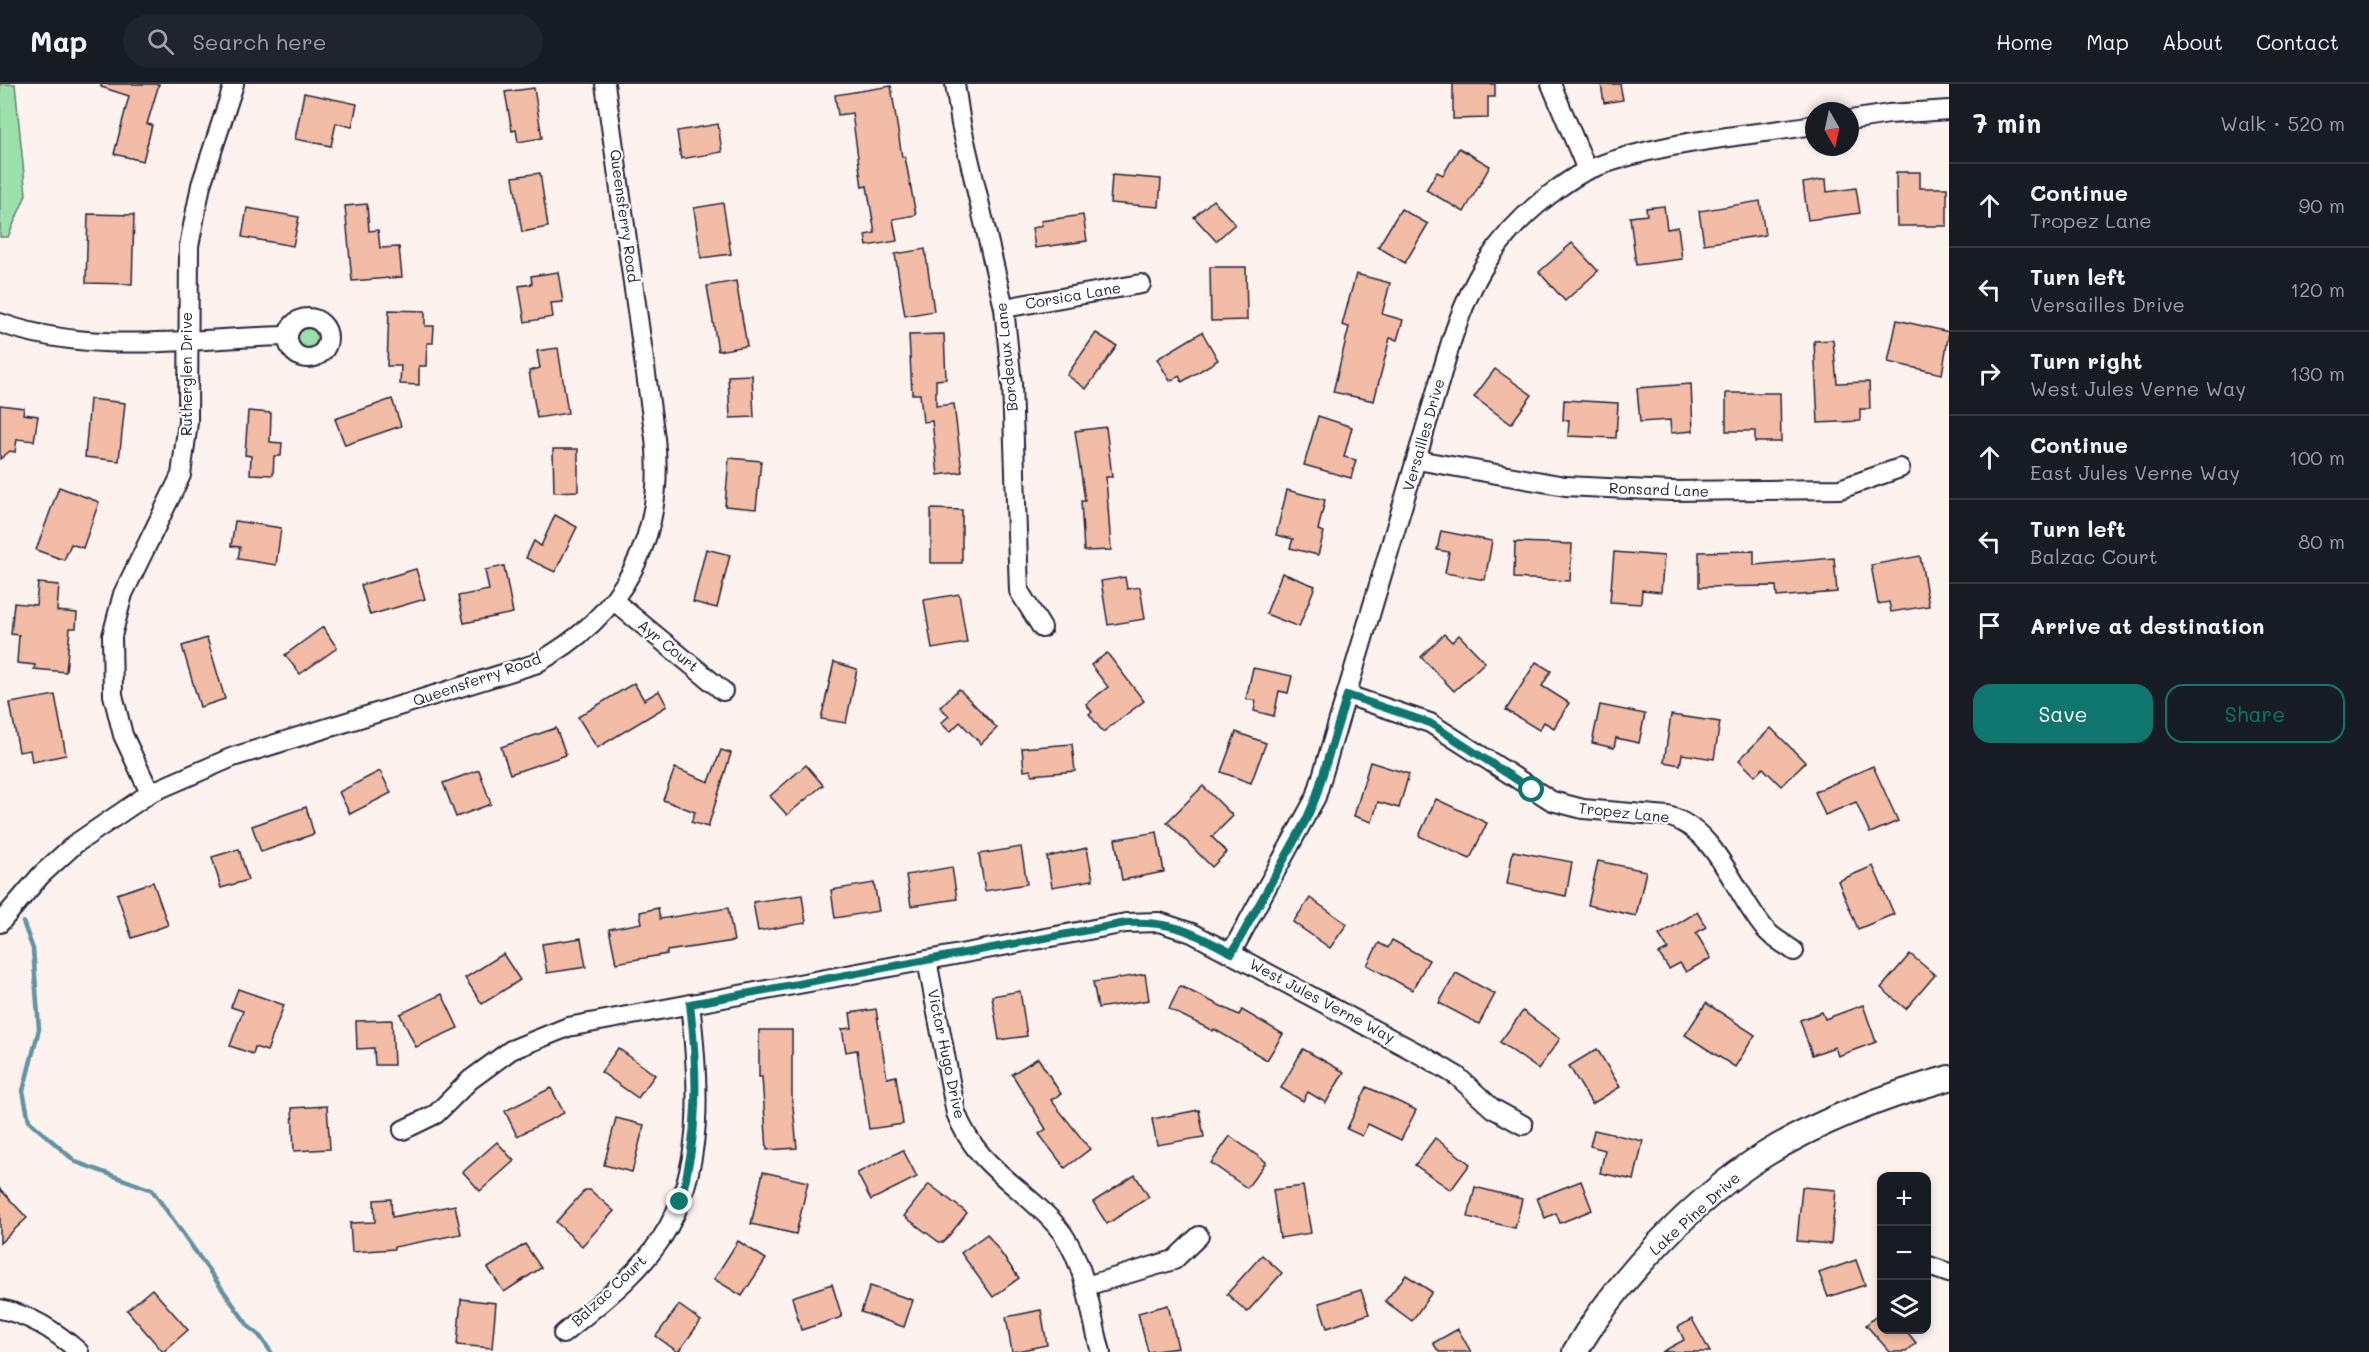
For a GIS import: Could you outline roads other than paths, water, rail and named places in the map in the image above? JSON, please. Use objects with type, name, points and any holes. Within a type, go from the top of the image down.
[{"type":"main road","name":"Lake Pine Drive","points":[[1575,1352],[1619,1288],[1669,1233],[1721,1187],[1762,1156],[1848,1112],[1949,1078]]},
{"type":"street","name":"Rutherglen Drive","points":[[150,793],[123,735],[116,705],[111,663],[112,636],[123,594],[181,476],[188,422],[187,286],[193,220],[201,185],[234,84]]},
{"type":"street","name":"Queensferry Road","points":[[3,913],[75,844],[150,793],[233,757],[535,664],[575,639],[614,601],[639,557],[647,537],[655,506],[657,467],[605,84]]},
{"type":"street","name":"Bordeaux Lane","points":[[955,84],[961,124],[1004,308],[1012,384],[1018,591],[1042,628]]},
{"type":"street","points":[[1551,84],[1587,170]]},
{"type":"street","points":[[1859,119],[1889,114],[1949,111]]},
{"type":"street","name":"Versailles Drive","points":[[1232,953],[1306,820],[1316,797],[1464,301],[1486,260],[1504,236],[1531,210],[1587,170],[1653,150],[1805,126]]},
{"type":"street","name":"Corsica Lane","points":[[1004,308],[1141,284]]},
{"type":"street","points":[[0,323],[66,340],[100,342],[287,336]]},
{"type":"street","name":"Ronsard Lane","points":[[1416,460],[1565,486],[1671,491],[1840,489],[1900,468]]},
{"type":"street","name":"Ayr Court","points":[[614,601],[723,691]]},
{"type":"street","name":"Tropez Lane","points":[[1347,695],[1430,723],[1552,801],[1583,809],[1680,819],[1694,829],[1711,848],[1766,930],[1794,951]]},
{"type":"street","name":"West Jules Verne Way","points":[[403,1130],[436,1114],[489,1065],[511,1050],[568,1027],[1142,922],[1176,926],[1232,953],[1425,1057],[1457,1076],[1492,1108],[1523,1125]]},
{"type":"street","name":"Victor Hugo Drive","points":[[927,960],[956,1113],[962,1129],[984,1160],[1055,1224],[1065,1238],[1086,1286],[1101,1352]]},
{"type":"street","name":"Balzac Court","points":[[562,1334],[632,1275],[662,1239],[680,1202],[693,1154],[695,1127],[690,1004]]},
{"type":"street","points":[[1086,1286],[1174,1260],[1199,1236]]},
{"type":"street","points":[[1931,1266],[1949,1273]]},
{"type":"street","points":[[0,1309],[32,1319],[55,1332],[79,1352]]},
{"type":"waterway","points":[[23,922],[33,949],[39,1029],[23,1091],[29,1121],[76,1162],[152,1190],[249,1327],[259,1335],[271,1352]]}]
